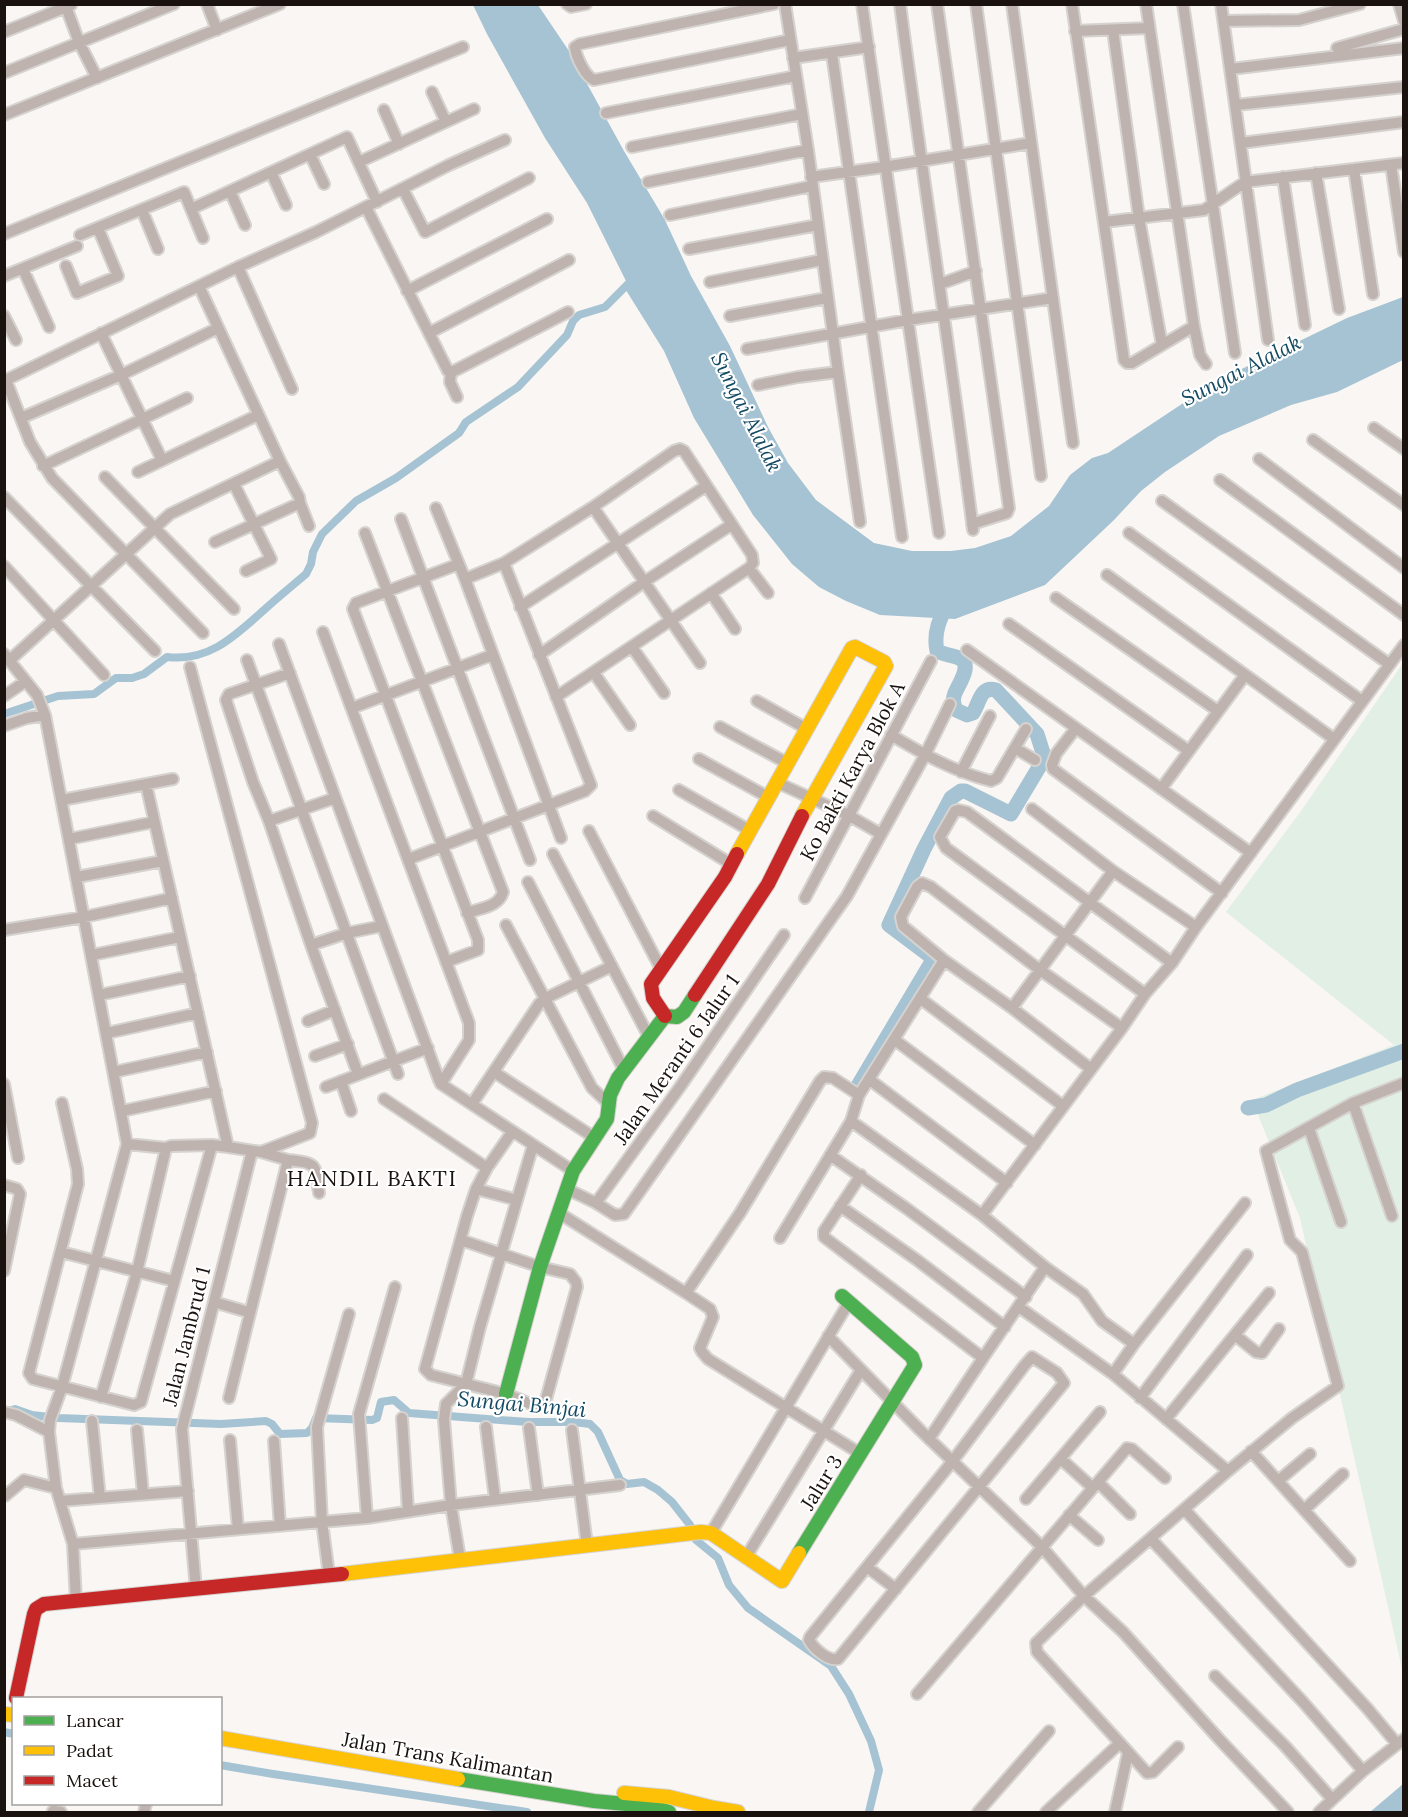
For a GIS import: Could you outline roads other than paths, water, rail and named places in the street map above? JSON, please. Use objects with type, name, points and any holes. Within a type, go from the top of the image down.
[{"type":"main road","points":[[855,646],[885,663],[886,666],[811,798],[768,885],[684,1012],[677,1017],[665,1016],[653,999],[650,988],[725,877],[852,647],[855,646]]},
{"type":"main road","points":[[506,1394],[540,1267],[573,1171],[607,1119],[612,1090],[624,1070],[665,1016]]},
{"type":"main road","name":"Jalur 3","points":[[746,1557],[782,1581],[891,1402],[913,1370],[912,1357],[845,1299]]},
{"type":"main road","points":[[16,1697],[36,1609],[44,1604],[329,1575],[700,1532],[746,1557]]},
{"type":"main road","name":"Jalan Trans Kalimantan","points":[[222,1738],[562,1796],[648,1806],[669,1812]]},
{"type":"main road","name":"Jalan Trans Kalimantan","points":[[222,1748],[605,1812]]},
{"type":"main road","points":[[562,1796],[579,1791],[652,1793],[685,1799],[714,1810],[738,1812]]},
{"type":"street","points":[[4,72],[174,4]]},
{"type":"street","points":[[207,4],[217,30]]},
{"type":"street","points":[[4,115],[280,4]]},
{"type":"street","points":[[567,4],[573,7],[586,4]]},
{"type":"street","points":[[774,4],[580,44],[575,47],[575,52],[588,76],[594,80],[790,40]]},
{"type":"street","points":[[785,4],[808,150],[837,372],[860,522]]},
{"type":"street","points":[[862,4],[939,533]]},
{"type":"street","points":[[900,4],[973,527],[1007,513],[1009,510],[937,4]]},
{"type":"street","points":[[976,4],[1041,476]]},
{"type":"street","points":[[1012,4],[1073,443]]},
{"type":"street","points":[[1072,4],[1124,360],[1132,363],[1194,326]]},
{"type":"street","points":[[1146,4],[1194,326],[1200,355],[1206,364]]},
{"type":"street","points":[[1183,4],[1235,353]]},
{"type":"street","points":[[1221,4],[1268,340]]},
{"type":"street","points":[[1224,21],[1299,20],[1360,4]]},
{"type":"street","points":[[1399,4],[1404,21]]},
{"type":"street","points":[[4,32],[68,5],[79,42],[97,78]]},
{"type":"street","points":[[1075,31],[1149,28]]},
{"type":"street","points":[[1337,48],[1404,28]]},
{"type":"street","points":[[1113,30],[1139,218],[1162,345]]},
{"type":"street","points":[[4,234],[463,47]]},
{"type":"street","points":[[793,58],[869,47]]},
{"type":"street","points":[[1231,69],[1404,48]]},
{"type":"street","points":[[832,54],[902,537]]},
{"type":"street","points":[[606,113],[796,76]]},
{"type":"street","points":[[1236,105],[1404,87]]},
{"type":"street","points":[[432,92],[446,122]]},
{"type":"street","points":[[359,162],[474,109]]},
{"type":"street","points":[[384,110],[399,144]]},
{"type":"street","points":[[632,147],[802,114]]},
{"type":"street","points":[[1241,143],[1404,122]]},
{"type":"street","points":[[191,209],[347,137],[377,202]]},
{"type":"street","points":[[202,633],[65,493],[43,465],[30,442],[5,380],[505,140]]},
{"type":"street","points":[[670,215],[848,172],[1031,142]]},
{"type":"street","points":[[648,182],[808,150]]},
{"type":"street","points":[[310,154],[324,184]]},
{"type":"street","points":[[1104,222],[1204,210],[1245,182],[1404,163]]},
{"type":"street","points":[[1391,165],[1404,252]]},
{"type":"street","points":[[1354,169],[1373,294]]},
{"type":"street","points":[[271,172],[286,205]]},
{"type":"street","points":[[1316,173],[1339,309]]},
{"type":"street","points":[[1282,177],[1305,325]]},
{"type":"street","points":[[403,189],[425,232],[529,178]]},
{"type":"street","points":[[230,191],[245,225]]},
{"type":"street","points":[[81,235],[184,192],[203,238]]},
{"type":"street","points":[[366,207],[446,368],[451,371]]},
{"type":"street","points":[[142,210],[158,249]]},
{"type":"street","points":[[407,291],[547,219]]},
{"type":"street","points":[[689,249],[818,225]]},
{"type":"street","points":[[66,266],[77,293],[118,276],[98,228]]},
{"type":"street","points":[[4,276],[76,246]]},
{"type":"street","points":[[429,333],[569,260]]},
{"type":"street","points":[[710,282],[822,260]]},
{"type":"street","points":[[238,267],[292,389]]},
{"type":"street","points":[[23,269],[49,327]]},
{"type":"street","points":[[940,284],[976,271]]},
{"type":"street","points":[[199,286],[258,415],[299,496],[309,526]]},
{"type":"street","points":[[730,316],[827,298]]},
{"type":"street","points":[[747,349],[908,320],[1053,298]]},
{"type":"street","points":[[451,371],[568,312]]},
{"type":"street","points":[[4,316],[16,340]]},
{"type":"street","points":[[21,418],[121,375],[218,328]]},
{"type":"street","points":[[101,333],[162,460]]},
{"type":"street","points":[[451,371],[450,382],[457,397]]},
{"type":"street","points":[[758,385],[837,372]]},
{"type":"street","points":[[43,465],[187,398]]},
{"type":"street","points":[[138,471],[258,415]]},
{"type":"street","points":[[1374,428],[1404,450]]},
{"type":"street","points":[[1313,440],[1404,505]]},
{"type":"street","points":[[465,579],[504,563],[593,507],[678,449],[684,451],[752,555],[753,563],[749,568],[556,697]]},
{"type":"street","points":[[1259,459],[1404,568]]},
{"type":"street","points":[[76,1601],[73,1544],[56,1488],[49,1432],[127,1144],[44,712],[37,694],[7,657],[55,620],[170,514],[280,461]]},
{"type":"street","points":[[105,477],[234,609]]},
{"type":"street","points":[[1220,480],[1404,615]]},
{"type":"street","points":[[234,484],[272,559],[246,571]]},
{"type":"street","points":[[520,607],[706,486]]},
{"type":"street","points":[[1162,501],[1389,664]]},
{"type":"street","points":[[6,502],[155,651]]},
{"type":"street","points":[[215,543],[300,503]]},
{"type":"street","points":[[435,507],[465,579],[561,838]]},
{"type":"street","points":[[593,507],[700,663]]},
{"type":"street","points":[[401,519],[530,860]]},
{"type":"street","points":[[539,655],[731,525]]},
{"type":"street","points":[[365,533],[502,892],[501,899],[495,904],[467,913]]},
{"type":"street","points":[[1129,533],[1362,701]]},
{"type":"street","points":[[409,859],[585,791],[591,785],[504,563]]},
{"type":"street","points":[[446,962],[473,952],[479,947],[478,940],[353,609],[356,603],[459,564]]},
{"type":"street","points":[[4,566],[104,675]]},
{"type":"street","points":[[749,568],[768,593]]},
{"type":"street","points":[[1107,576],[1334,739]]},
{"type":"street","points":[[711,593],[735,629]]},
{"type":"street","points":[[1056,598],[1218,711]]},
{"type":"street","points":[[1009,624],[1189,751]]},
{"type":"street","points":[[323,632],[469,1023],[470,1035],[441,1084]]},
{"type":"street","points":[[279,644],[441,1084],[573,1171]]},
{"type":"street","points":[[982,1215],[1145,994],[1172,963],[1221,892],[1404,645]]},
{"type":"street","points":[[632,647],[664,693]]},
{"type":"street","points":[[967,650],[1251,853]]},
{"type":"street","points":[[352,708],[492,655]]},
{"type":"street","points":[[247,660],[398,1074]]},
{"type":"street","name":"Ko Bakti Karya Blok A","points":[[805,898],[931,661]]},
{"type":"street","points":[[190,667],[312,1122],[310,1133],[256,1151]]},
{"type":"street","points":[[290,673],[229,694],[226,700],[310,945],[358,1074]]},
{"type":"street","points":[[594,673],[630,725]]},
{"type":"street","points":[[1161,789],[1245,675]]},
{"type":"street","points":[[4,696],[26,681]]},
{"type":"street","points":[[758,701],[807,729]]},
{"type":"street","points":[[567,1189],[615,1215],[621,1216],[631,1204],[847,896],[925,755],[950,704]]},
{"type":"street","points":[[4,726],[44,712]]},
{"type":"street","points":[[961,772],[990,716]]},
{"type":"street","points":[[720,727],[787,763]]},
{"type":"street","points":[[1076,728],[1056,754],[1053,769],[1221,892]]},
{"type":"street","points":[[891,735],[961,772],[994,780],[1026,729]]},
{"type":"street","points":[[1015,748],[1035,760]]},
{"type":"street","points":[[699,759],[768,797]]},
{"type":"street","points":[[62,800],[173,779]]},
{"type":"street","points":[[776,782],[881,834]]},
{"type":"street","points":[[146,784],[228,1147]]},
{"type":"street","points":[[679,790],[749,830]]},
{"type":"street","points":[[269,821],[335,798]]},
{"type":"street","points":[[1032,809],[1113,872],[1196,927]]},
{"type":"street","points":[[1145,994],[946,848],[940,837],[955,811],[967,812],[1172,963]]},
{"type":"street","points":[[653,816],[731,864]]},
{"type":"street","points":[[69,839],[154,822]]},
{"type":"street","points":[[589,831],[661,969]]},
{"type":"street","points":[[553,854],[649,1037]]},
{"type":"street","points":[[77,877],[163,861]]},
{"type":"street","points":[[1012,1008],[1113,872]]},
{"type":"street","points":[[528,882],[624,1070]]},
{"type":"street","points":[[1091,1069],[1012,1008],[944,960],[903,926],[901,917],[917,887],[922,883],[931,887],[1040,970],[1122,1028]]},
{"type":"street","points":[[4,930],[172,898]]},
{"type":"street","points":[[310,945],[347,933],[382,926]]},
{"type":"street","points":[[506,926],[592,1088],[609,1104]]},
{"type":"street","name":"Jalan Meranti 6 Jalur 1","points":[[596,1203],[784,935]]},
{"type":"street","points":[[92,955],[180,937]]},
{"type":"street","points":[[780,1238],[851,1121],[859,1095],[944,960]]},
{"type":"street","points":[[472,1104],[544,999],[612,966]]},
{"type":"street","points":[[99,995],[190,976]]},
{"type":"street","points":[[921,999],[1063,1106]]},
{"type":"street","points":[[308,1021],[335,1010]]},
{"type":"street","points":[[106,1033],[198,1013]]},
{"type":"street","points":[[895,1040],[1035,1145]]},
{"type":"street","points":[[315,1056],[348,1044]]},
{"type":"street","points":[[326,1087],[428,1048]]},
{"type":"street","points":[[114,1072],[207,1052]]},
{"type":"street","points":[[494,1072],[595,1138]]},
{"type":"street","points":[[686,1293],[740,1213],[820,1081],[828,1076],[859,1095]]},
{"type":"street","points":[[870,1080],[1006,1183]]},
{"type":"street","points":[[341,1081],[351,1111]]},
{"type":"street","points":[[1178,1747],[1150,1773],[1147,1773],[1036,1649],[1036,1643],[1084,1596],[1251,1451],[1292,1418],[1338,1386],[1302,1252],[1290,1240],[1266,1151],[1353,1103],[1404,1083]]},
{"type":"street","points":[[4,1084],[18,1158]]},
{"type":"street","points":[[122,1111],[216,1091]]},
{"type":"street","points":[[384,1099],[487,1168]]},
{"type":"street","points":[[62,1103],[77,1169],[78,1184],[29,1373],[33,1379],[134,1405],[141,1402],[212,1145]]},
{"type":"street","points":[[1353,1103],[1392,1216]]},
{"type":"street","points":[[851,1121],[982,1215],[1045,1267],[1083,1294],[1102,1321],[1134,1344]]},
{"type":"street","points":[[1309,1128],[1341,1222]]},
{"type":"street","points":[[461,1240],[540,1267],[570,1274],[576,1282],[577,1287],[544,1405],[538,1407],[506,1394],[431,1375],[425,1369],[461,1240],[476,1189],[487,1168],[512,1132]]},
{"type":"street","points":[[127,1144],[166,1148],[179,1145],[212,1145],[309,1162],[313,1165],[320,1193]]},
{"type":"street","points":[[460,1559],[451,1505],[444,1420],[446,1404],[466,1384],[480,1327],[533,1145]]},
{"type":"street","points":[[101,1397],[137,1272],[166,1148]]},
{"type":"street","name":"Jalan Jambrud 1","points":[[196,1588],[182,1430],[214,1302],[256,1151]]},
{"type":"street","points":[[830,1155],[861,1175],[1026,1297]]},
{"type":"street","points":[[229,1398],[248,1312],[288,1160]]},
{"type":"street","points":[[861,1175],[824,1231],[824,1237],[983,1358]]},
{"type":"street","points":[[4,1185],[17,1189],[20,1194],[4,1271]]},
{"type":"street","points":[[476,1189],[517,1200]]},
{"type":"street","points":[[1113,1374],[1245,1203]]},
{"type":"street","points":[[840,1206],[917,1260],[1005,1327]]},
{"type":"street","points":[[559,1213],[710,1310],[713,1317],[702,1342],[702,1352],[861,1454]]},
{"type":"street","points":[[61,1252],[174,1281]]},
{"type":"street","points":[[1140,1398],[1247,1255]]},
{"type":"street","points":[[930,1439],[1045,1267]]},
{"type":"street","points":[[367,1518],[359,1418],[395,1287]]},
{"type":"street","points":[[1166,1419],[1269,1293]]},
{"type":"street","points":[[700,1532],[785,1407],[828,1336],[845,1299]]},
{"type":"street","points":[[214,1302],[248,1312]]},
{"type":"street","points":[[1019,1307],[1113,1374],[1228,1471]]},
{"type":"street","points":[[329,1575],[322,1522],[317,1427],[350,1314]]},
{"type":"street","points":[[1235,1335],[1256,1353],[1262,1353],[1279,1329]]},
{"type":"street","points":[[828,1336],[952,1462],[1042,1546],[1084,1596],[1123,1632],[1288,1812]]},
{"type":"street","points":[[1032,1357],[1057,1373],[1064,1383],[838,1659],[830,1659],[812,1646],[810,1637],[952,1462],[1029,1359],[1032,1357]]},
{"type":"street","points":[[746,1557],[861,1370]]},
{"type":"street","points":[[1026,1499],[1100,1412]]},
{"type":"street","points":[[6,1413],[16,1414],[49,1432]]},
{"type":"street","points":[[402,1418],[408,1511]]},
{"type":"street","points":[[92,1421],[100,1497]]},
{"type":"street","points":[[486,1427],[495,1499]]},
{"type":"street","points":[[529,1428],[538,1495]]},
{"type":"street","points":[[137,1430],[143,1494]]},
{"type":"street","points":[[572,1430],[587,1545]]},
{"type":"street","points":[[230,1440],[238,1529]]},
{"type":"street","points":[[274,1441],[280,1526]]},
{"type":"street","points":[[917,1694],[1128,1448],[1165,1478]]},
{"type":"street","points":[[1251,1451],[1350,1561]]},
{"type":"street","points":[[1278,1481],[1310,1454]]},
{"type":"street","points":[[1061,1459],[1130,1514]]},
{"type":"street","points":[[1304,1510],[1343,1474]]},
{"type":"street","points":[[5,1496],[24,1480],[56,1488]]},
{"type":"street","points":[[73,1544],[367,1518],[495,1499],[620,1485]]},
{"type":"street","points":[[60,1501],[188,1491]]},
{"type":"street","points":[[1185,1510],[1400,1742],[1363,1771],[1319,1812]]},
{"type":"street","points":[[1069,1515],[1098,1540]]},
{"type":"street","points":[[1151,1539],[1295,1693],[1363,1771]]},
{"type":"street","points":[[867,1567],[896,1589]]},
{"type":"street","points":[[1215,1676],[1285,1746],[1332,1799]]},
{"type":"street","points":[[978,1812],[1049,1731]]},
{"type":"street","points":[[1046,1812],[1120,1743]]},
{"type":"street","points":[[1115,1812],[1128,1753]]},
{"type":"water","name":"Sungai Alalak","points":[[473,5],[538,5],[569,51],[665,220],[691,276],[730,346],[768,427],[788,463],[816,500],[874,543],[912,551],[951,551],[975,548],[1011,536],[1049,506],[1070,475],[1092,458],[1108,453],[1215,382],[1347,318],[1403,297],[1403,360],[1337,392],[1291,405],[1219,436],[1141,491],[1114,520],[1045,585],[955,619],[880,615],[819,587],[792,564],[753,515],[694,418],[664,351],[624,287],[629,287],[587,203],[545,138]]},
{"type":"water","points":[[1403,1784],[1403,1812],[1370,1812]]},
{"type":"waterway","points":[[4,714],[58,696],[94,694],[116,678],[132,678],[144,674],[167,657],[196,655],[209,651],[232,638],[306,574],[322,534],[356,501],[396,478],[459,433],[466,422],[518,387],[567,335],[573,321],[579,315],[605,307],[635,277]]},
{"type":"waterway","points":[[859,1084],[931,963],[929,955],[889,925],[924,849],[951,798],[965,791],[1011,814],[1044,756],[1037,734],[996,690],[987,690],[981,696],[973,713],[967,715],[956,710],[955,692],[965,672],[964,663],[959,658],[937,651],[936,644],[938,625],[949,601]]},
{"type":"waterway","points":[[1248,1108],[1266,1105],[1297,1090],[1404,1051]]},
{"type":"waterway","name":"Sungai Binjai","points":[[5,1412],[15,1409],[32,1415],[58,1418],[221,1424],[266,1421],[272,1424],[280,1434],[307,1433],[316,1418],[372,1420],[377,1418],[381,1402],[394,1400],[409,1413],[590,1424],[598,1432],[620,1480],[627,1484],[644,1482],[672,1502],[690,1525],[696,1540],[718,1558],[729,1585],[748,1608],[831,1666],[849,1694],[871,1741],[879,1770],[869,1812]]},
{"type":"waterway","points":[[4,1732],[12,1734]]},
{"type":"waterway","points":[[222,1765],[527,1812]]},
{"type":"district","name":"HANDIL BAKTI","points":[[372,1178]]}]
